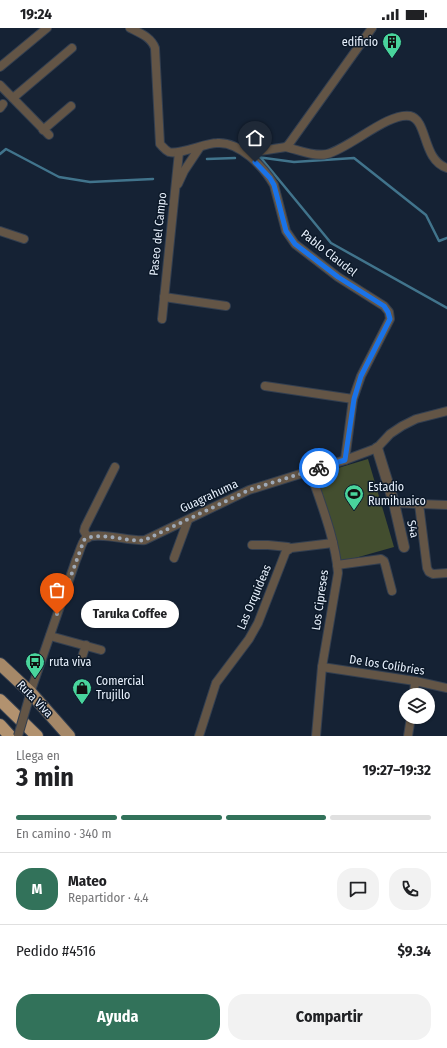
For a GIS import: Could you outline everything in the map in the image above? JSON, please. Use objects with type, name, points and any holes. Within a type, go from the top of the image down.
[{"type":"highway","name":"Ruta Viva","points":[[0,700],[37,736]]},
{"type":"highway","points":[[0,726],[10,736]]},
{"type":"main road","name":"Ruta Viva","points":[[0,664],[69,736]]},
{"type":"street","points":[[0,67],[47,28]]},
{"type":"street","points":[[130,28],[145,36],[153,43],[156,53],[160,144],[165,150],[179,152]]},
{"type":"street","points":[[286,147],[372,28]]},
{"type":"street","points":[[13,98],[72,48]]},
{"type":"street","points":[[0,84],[46,132],[71,106]]},
{"type":"street","points":[[247,153],[286,147],[312,153],[326,154],[345,146],[389,121],[403,116],[408,116],[416,120],[420,125],[434,160],[440,166],[447,168]]},
{"type":"street","name":"Pablo Claudel","points":[[179,152],[217,143],[228,144],[247,153],[270,178],[274,185],[286,231],[295,244],[338,277],[384,306],[388,312],[390,319],[361,376],[354,399],[345,460]]},
{"type":"street","points":[[175,192],[184,171],[200,147]]},
{"type":"street","name":"Paseo del Campo","points":[[162,319],[179,152]]},
{"type":"street","points":[[0,231],[24,239]]},
{"type":"street","points":[[164,297],[226,306]]},
{"type":"street","points":[[265,386],[354,399]]},
{"type":"street","name":"Guagrahuma","points":[[88,538],[95,536],[137,541],[145,540],[249,490],[345,460],[377,448],[390,434],[402,426],[416,419],[447,411]]},
{"type":"street","name":"S4a","points":[[377,448],[394,503],[404,547]]},
{"type":"street","points":[[18,736],[50,636],[84,540],[88,538],[84,531],[85,527],[115,467]]},
{"type":"street","name":"Los Cipreses","points":[[310,471],[333,543],[338,573],[322,667],[316,736]]},
{"type":"street","points":[[394,503],[447,504]]},
{"type":"street","points":[[419,504],[427,568],[432,574],[447,573]]},
{"type":"street","points":[[174,558],[188,520]]},
{"type":"street","points":[[252,546],[268,545],[288,547],[288,550],[291,548],[333,543]]},
{"type":"street","name":"Las Orquideas","points":[[199,736],[216,683],[249,639],[258,623],[284,556],[288,550]]},
{"type":"street","points":[[337,565],[381,559],[384,561],[392,591]]},
{"type":"street","points":[[50,636],[101,650]]},
{"type":"street","points":[[80,663],[86,645]]},
{"type":"street","name":"De los Colibries","points":[[322,667],[415,681],[447,688]]},
{"type":"street","points":[[414,688],[415,681]]},
{"type":"street","points":[[408,736],[410,724]]},
{"type":"green space","name":"Estadio Rumihuaico","points":[[368,459],[394,547],[341,562],[315,475]]},
{"type":"waterway","points":[[0,154],[6,149],[59,177],[90,182],[153,179]]},
{"type":"waterway","points":[[257,157],[294,162],[354,158],[426,215],[439,241],[447,238]]},
{"type":"waterway","points":[[207,159],[235,158]]},
{"type":"waterway","points":[[261,158],[331,243],[447,308]]},
{"type":"way so far","points":[[57,614],[84,540],[95,536],[137,541],[145,540],[249,490],[319,468]]},
{"type":"place","name":"edificio","points":[[392,59]]},
{"type":"place","name":"Estadio Rumihuaico","points":[[354,511]]},
{"type":"place","name":"Taruka Coffee","points":[[57,614]]},
{"type":"place","name":"ruta viva","points":[[35,679]]},
{"type":"place","name":"Comercial Trujillo","points":[[82,705]]},
{"type":"route","points":[[255,162],[270,178],[274,185],[286,231],[295,244],[338,277],[384,306],[390,319],[361,376],[354,399],[345,460],[319,468]]}]
